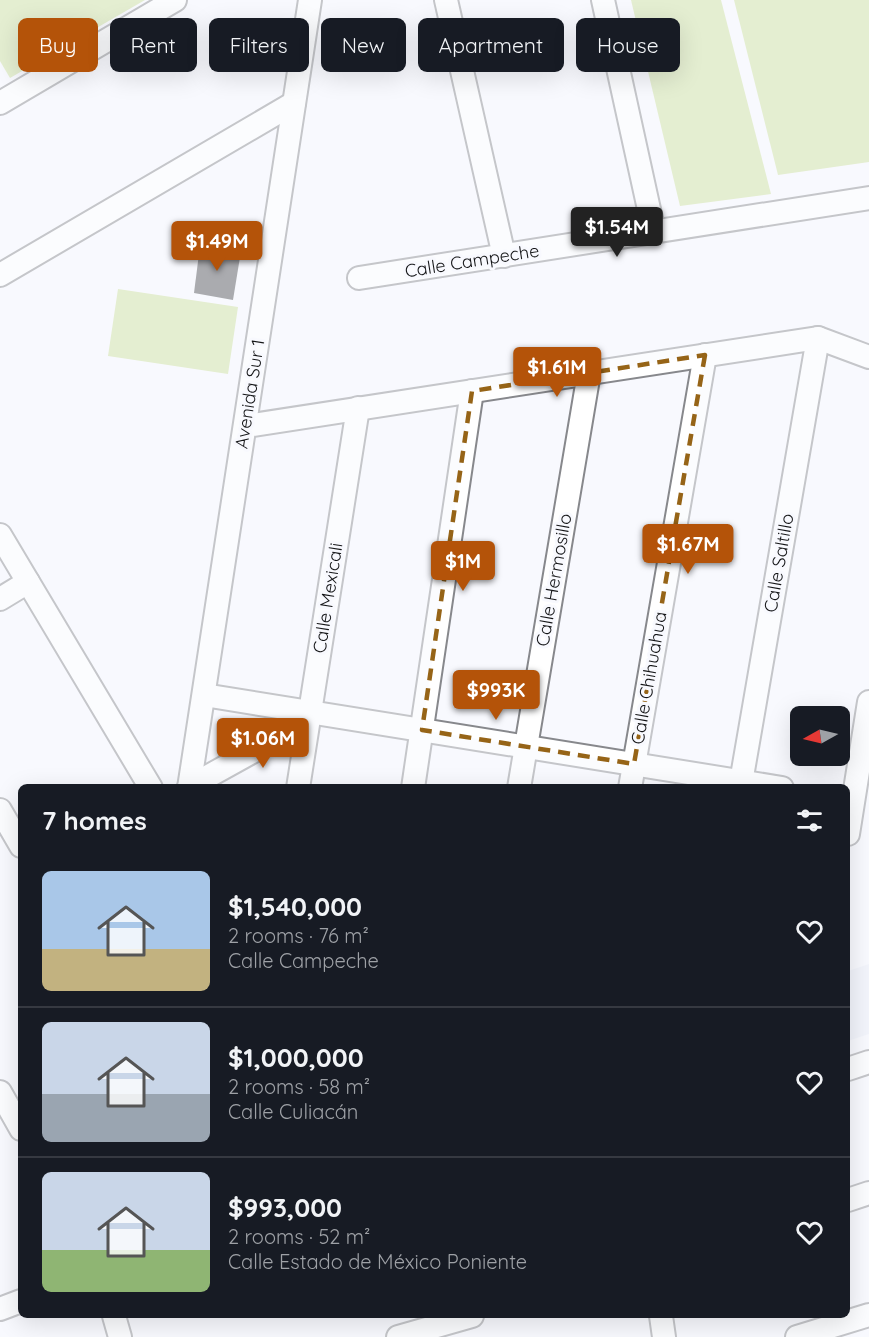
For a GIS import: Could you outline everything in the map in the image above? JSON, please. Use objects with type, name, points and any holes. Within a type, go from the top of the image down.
[{"type":"street","points":[[3,95],[175,0]]},
{"type":"street","points":[[446,0],[504,256]]},
{"type":"street","points":[[603,0],[654,232]]},
{"type":"street","name":"Avenida Sur 1","points":[[190,784],[294,103],[305,4]]},
{"type":"street","points":[[0,275],[294,103]]},
{"type":"street","name":"Calle Campeche","points":[[359,278],[869,198]]},
{"type":"street","points":[[246,426],[818,338],[869,357]]},
{"type":"street","name":"Calle Saltillo","points":[[741,784],[818,338]]},
{"type":"street","name":"Calle Chihuahua","points":[[631,784],[705,355]]},
{"type":"street","name":"Calle Hermosillo","points":[[520,784],[589,373]]},
{"type":"street","points":[[413,784],[472,391]]},
{"type":"street","name":"Calle Mexicali","points":[[299,784],[358,408]]},
{"type":"street","points":[[0,535],[149,784]]},
{"type":"street","points":[[0,599],[28,582]]},
{"type":"street","points":[[204,694],[634,764],[741,784]]},
{"type":"street","points":[[850,826],[857,799],[869,702]]},
{"type":"street","points":[[196,784],[288,732],[310,711]]},
{"type":"street","points":[[0,810],[18,841]]},
{"type":"street","points":[[850,1068],[869,1062]]},
{"type":"street","points":[[0,1092],[18,1124]]},
{"type":"street","points":[[850,1199],[869,1193]]},
{"type":"street","points":[[0,1309],[18,1302]]},
{"type":"street","points":[[797,1337],[869,1315]]},
{"type":"street","points":[[115,1318],[120,1337]]},
{"type":"street","points":[[398,1337],[464,1318]]},
{"type":"street","points":[[662,1318],[663,1337]]},
{"type":"highlighted area","points":[[705,355],[634,764],[422,730],[472,391]]},
{"type":"shaded area","points":[[869,964],[869,1034],[850,1040],[850,970]]},
{"type":"green space","points":[[0,0],[145,0],[110,18],[98,27],[98,18],[18,18],[18,72],[20,72],[10,78],[0,61]]},
{"type":"green space","points":[[631,0],[721,0],[771,194],[680,206],[648,72],[680,72],[680,18],[635,18]]},
{"type":"green space","points":[[734,0],[869,0],[869,162],[778,175]]},
{"type":"green space","points":[[118,289],[238,307],[228,374],[108,356]]},
{"type":"building","points":[[200,246],[241,251],[233,300],[194,293]]}]
